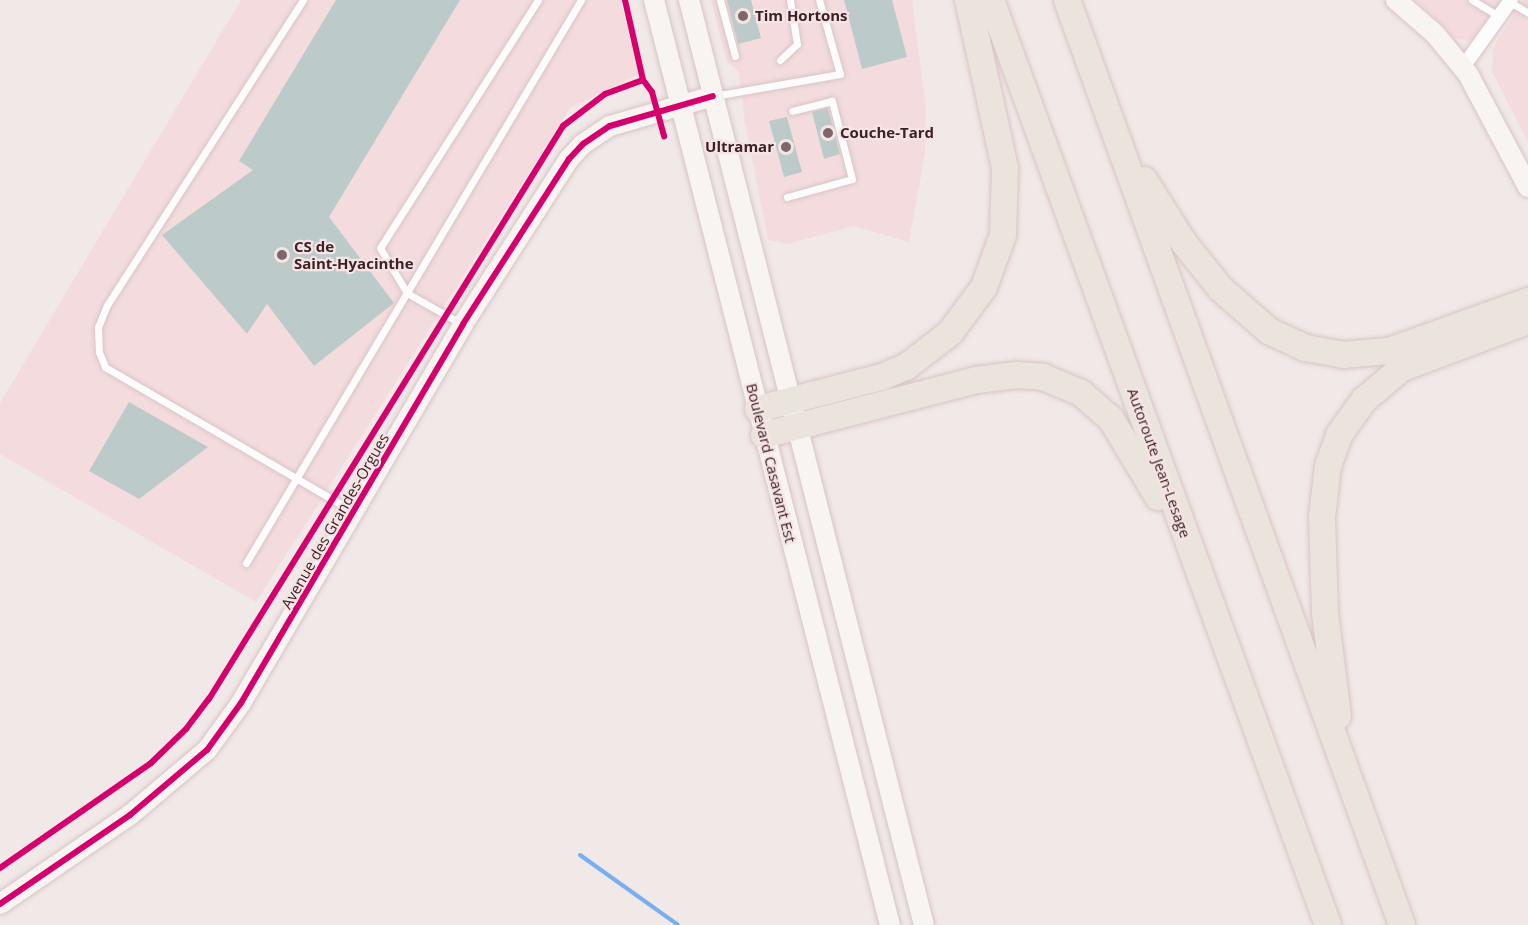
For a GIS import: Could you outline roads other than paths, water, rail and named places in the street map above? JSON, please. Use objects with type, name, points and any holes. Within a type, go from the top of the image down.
[{"type":"highway","points":[[758,409],[882,377],[914,363],[959,324],[989,278],[1004,225],[1005,168],[968,0]]},
{"type":"highway","name":"Autoroute Jean-Lesage","points":[[991,0],[1328,925]]},
{"type":"highway","points":[[1067,0],[1402,925]]},
{"type":"highway","points":[[1117,137],[1184,243],[1213,280],[1252,318],[1296,345],[1343,355],[1380,353],[1528,301]]},
{"type":"highway","points":[[1343,761],[1323,571],[1323,502],[1334,445],[1364,400],[1397,372],[1525,324]]},
{"type":"highway","points":[[764,435],[990,377],[1030,376],[1056,381],[1092,401],[1119,429],[1200,576]]},
{"type":"street","name":"Boulevard Casavant Est","points":[[654,0],[890,925]]},
{"type":"street","points":[[689,0],[924,925]]},
{"type":"street","points":[[1396,0],[1463,67],[1528,187]]},
{"type":"street","points":[[1463,67],[1511,1]]},
{"type":"street","name":"Avenue des Grandes-Orgues","points":[[0,904],[130,815],[207,750],[241,703],[355,512],[463,324],[540,198],[583,144],[629,118],[713,96]]},
{"type":"lane","points":[[303,0],[106,304],[98,327],[99,352],[105,367],[296,480],[355,512]]},
{"type":"lane","points":[[463,324],[407,293],[380,248],[538,0]]},
{"type":"lane","points":[[246,563],[581,0]]},
{"type":"lane","points":[[720,0],[735,56]]},
{"type":"lane","points":[[780,60],[797,44],[790,0]]},
{"type":"lane","points":[[713,96],[840,74],[819,0]]},
{"type":"lane","points":[[1472,0],[1500,17]]},
{"type":"lane","points":[[1511,1],[1528,13]]},
{"type":"lane","points":[[787,197],[852,179],[832,101],[792,111]]},
{"type":"waterway","points":[[580,855],[678,925]]},
{"type":"place","name":"Tim Hortons","points":[[743,16]]},
{"type":"place","name":"Couche-Tard","points":[[828,133]]},
{"type":"place","name":"Ultramar","points":[[786,147]]},
{"type":"place","name":"CS de Saint-Hyacinthe","points":[[282,255]]}]
